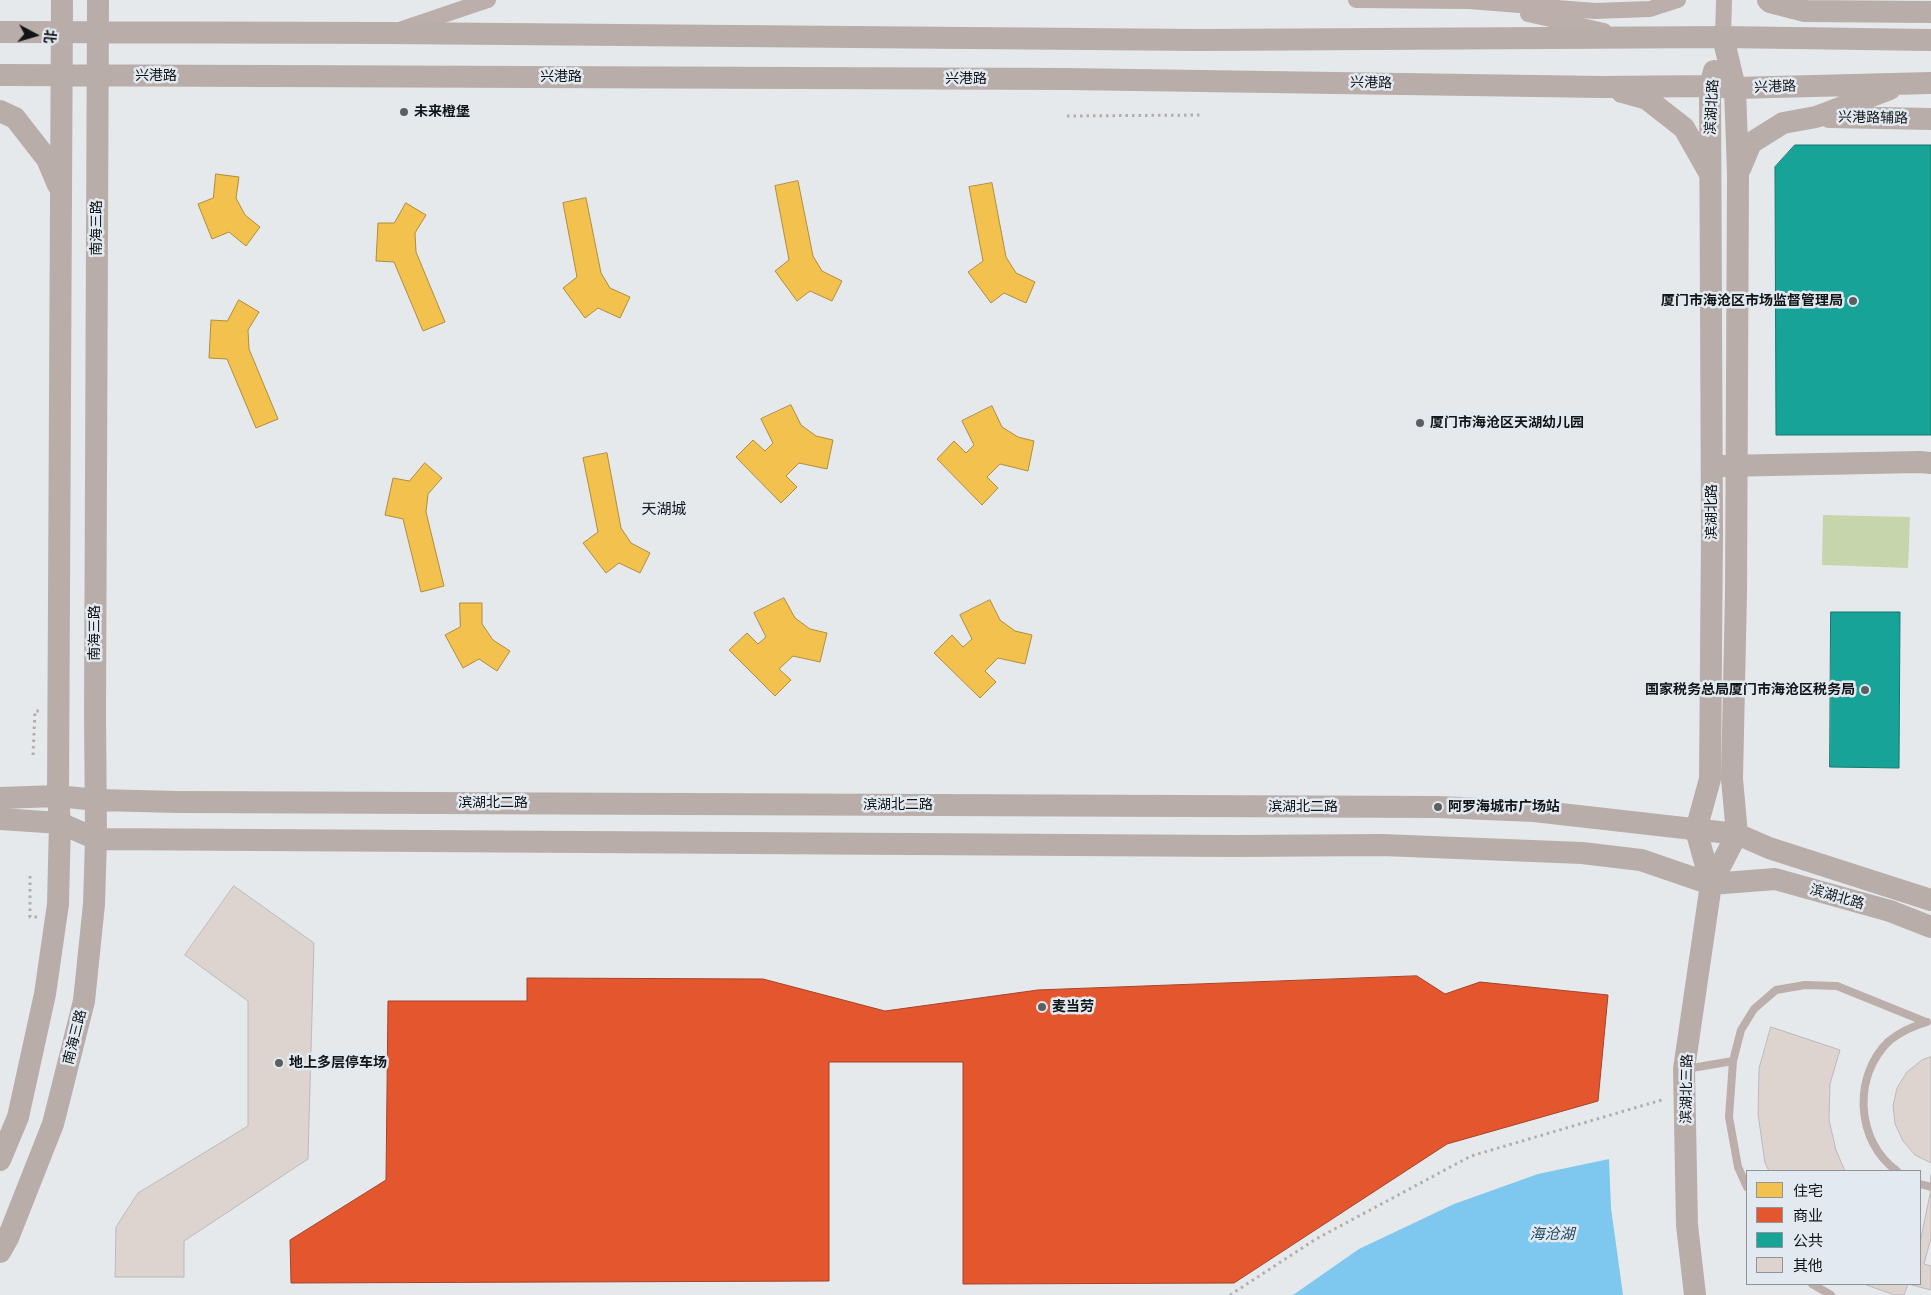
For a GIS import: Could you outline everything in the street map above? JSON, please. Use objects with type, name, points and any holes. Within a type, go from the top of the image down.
[{"type":"street","points":[[0,1160],[18,1117],[45,994],[58,904],[60,823],[58,796],[62,0]]},
{"type":"street","name":"南海三路","points":[[0,1252],[8,1238],[53,1124],[84,1001],[94,904],[96,839],[98,0]]},
{"type":"street","points":[[390,33],[488,0]]},
{"type":"street","points":[[1356,0],[1469,1],[1596,11],[1650,9],[1678,0]]},
{"type":"street","points":[[1724,0],[1724,37]]},
{"type":"street","points":[[1768,0],[1805,12],[1931,12]]},
{"type":"street","points":[[1469,1],[1633,38]]},
{"type":"street","points":[[1856,12],[1931,30]]},
{"type":"street","points":[[0,32],[390,33],[1190,40],[1724,37],[1931,40]]},
{"type":"street","name":"滨湖北路","points":[[1696,830],[1710,780],[1712,466],[1710,86],[1724,37]]},
{"type":"street","name":"滨湖北路","points":[[1724,37],[1735,88],[1738,174],[1737,466],[1732,778],[1737,834],[1769,848],[1931,900]]},
{"type":"street","name":"兴港路","points":[[0,75],[1068,79],[1602,87],[1710,86],[1735,88],[1931,83]]},
{"type":"street","points":[[1738,174],[1751,143],[1783,123],[1816,117],[1906,83]]},
{"type":"street","points":[[1602,87],[1647,99],[1684,128],[1710,174]]},
{"type":"street","points":[[0,111],[15,118],[47,159],[61,193]]},
{"type":"street","name":"兴港路辅路","points":[[1816,117],[1931,119]]},
{"type":"street","points":[[1712,466],[1931,463]]},
{"type":"street","name":"滨湖北二路","points":[[0,798],[58,796],[96,800],[1438,807],[1534,811],[1737,834]]},
{"type":"street","points":[[0,819],[60,823],[96,839],[1235,846],[1382,845],[1582,852],[1641,860],[1711,884]]},
{"type":"street","points":[[1696,830],[1711,884]]},
{"type":"street","points":[[1711,884],[1737,834]]},
{"type":"street","name":"滨湖北路","points":[[1711,884],[1775,879],[1890,912],[1931,927]]},
{"type":"street","name":"滨湖北三路","points":[[1695,1295],[1687,1226],[1684,1069],[1711,884]]},
{"type":"lane","points":[[1746,1185],[1738,1167],[1729,1117],[1733,1061],[1742,1030],[1754,1009],[1776,990],[1806,985],[1837,986],[1929,1021]]},
{"type":"lane","points":[[1896,1170],[1888,1165],[1872,1142],[1863,1116],[1864,1089],[1872,1063],[1889,1042],[1911,1026],[1929,1021]]},
{"type":"lane","points":[[1684,1069],[1733,1061]]},
{"type":"lane","points":[[1814,1285],[1831,1295]]},
{"type":"path","points":[[1067,116],[1201,115]]},
{"type":"path","points":[[33,755],[34,711]]},
{"type":"path","points":[[30,876],[30,917]]},
{"type":"path","points":[[1230,1295],[1316,1239],[1470,1156],[1685,1094]]},
{"type":"green space","points":[[1823,515],[1910,517],[1908,568],[1822,565]]},
{"type":"water","name":"海沧湖","points":[[1609,1159],[1611,1208],[1623,1295],[1293,1295],[1359,1249],[1454,1204],[1538,1174]]},
{"type":"building: 住宅","points":[[216,174],[239,177],[236,198],[245,215],[260,227],[246,246],[229,232],[212,239],[198,204],[213,198]]},
{"type":"building: 住宅","points":[[798,181],[813,256],[822,271],[842,281],[832,301],[810,291],[797,301],[775,271],[789,260],[775,186]]},
{"type":"building: 住宅","points":[[992,183],[1006,257],[1016,273],[1035,282],[1026,303],[1004,293],[991,303],[968,272],[983,261],[969,187]]},
{"type":"building: 住宅","points":[[586,198],[601,273],[610,288],[630,297],[620,318],[598,308],[585,318],[563,288],[577,277],[563,203]]},
{"type":"building: 住宅","points":[[406,203],[426,215],[415,233],[416,252],[445,322],[423,331],[394,262],[376,261],[378,223],[394,223]]},
{"type":"building: 住宅","points":[[239,300],[259,312],[248,330],[249,349],[278,419],[256,428],[227,359],[209,358],[211,320],[227,321]]},
{"type":"building: 住宅","points":[[791,405],[801,425],[816,436],[833,440],[827,469],[799,463],[786,476],[797,487],[781,503],[736,457],[753,440],[765,451],[773,443],[761,419]]},
{"type":"building: 住宅","points":[[992,406],[1002,427],[1018,437],[1034,441],[1028,471],[1000,464],[987,477],[998,488],[982,505],[937,459],[954,441],[966,453],[974,445],[962,421]]},
{"type":"building: 住宅","points":[[607,453],[621,528],[631,543],[650,553],[640,573],[619,563],[606,573],[583,543],[598,532],[583,458]]},
{"type":"building: 住宅","points":[[425,463],[442,478],[428,494],[426,512],[444,586],[421,592],[403,519],[385,515],[393,478],[409,481]]},
{"type":"building: 住宅","points":[[784,598],[795,618],[810,629],[827,633],[820,662],[793,656],[779,669],[791,680],[775,696],[729,650],[747,633],[758,644],[766,637],[754,613]]},
{"type":"building: 住宅","points":[[990,600],[1000,620],[1015,631],[1032,635],[1025,664],[998,658],[985,671],[996,682],[980,698],[934,653],[952,635],[963,647],[972,639],[960,615]]},
{"type":"building: 住宅","points":[[460,603],[482,603],[482,624],[493,640],[510,651],[497,671],[479,659],[463,668],[445,635],[460,627]]},
{"type":"building: 商业","points":[[1417,976],[1445,994],[1480,982],[1608,995],[1598,1101],[1447,1144],[1234,1283],[963,1284],[963,1062],[829,1062],[829,1281],[291,1283],[290,1240],[386,1180],[388,1001],[527,1001],[527,978],[763,979],[885,1011],[1038,990]]},
{"type":"building: 公共","name":"厦门市海沧区市场监督管理局","points":[[1795,145],[1931,145],[1931,435],[1776,435],[1775,167]]},
{"type":"building: 公共","name":"国家税务总局厦门市海沧区税务局","points":[[1831,612],[1900,612],[1899,768],[1830,767]]},
{"type":"building: 其他","name":"地上多层停车场","points":[[234,886],[314,943],[308,1159],[184,1241],[184,1277],[115,1277],[116,1227],[138,1193],[248,1126],[248,1001],[185,955]]},
{"type":"building: 其他","points":[[1771,1027],[1840,1050],[1830,1084],[1829,1120],[1836,1150],[1845,1170],[1768,1170],[1765,1163],[1758,1114],[1759,1069]]},
{"type":"building: 其他","points":[[1931,1057],[1931,1163],[1915,1155],[1903,1141],[1895,1124],[1893,1106],[1897,1088],[1907,1072],[1922,1060]]},
{"type":"building: 其他","points":[[1931,1175],[1931,1238],[1924,1264],[1931,1266],[1931,1290],[1912,1285],[1921,1285],[1921,1238],[1930,1194]]},
{"type":"building: 其他","points":[[1867,1285],[1908,1285],[1904,1295],[1895,1295]]},
{"type":"place","name":"未来橙堡","points":[[404,112]]},
{"type":"place","name":"厦门市海沧区市场监督管理局","points":[[1853,301]]},
{"type":"place","name":"厦门市海沧区天湖幼儿园","points":[[1420,423]]},
{"type":"place","name":"国家税务总局厦门市海沧区税务局","points":[[1865,690]]},
{"type":"place","name":"阿罗海城市广场站","points":[[1438,807]]},
{"type":"place","name":"麦当劳","points":[[1042,1007]]},
{"type":"place","name":"地上多层停车场","points":[[279,1063]]},
{"type":"district","name":"天湖城","points":[[664,509]]}]
